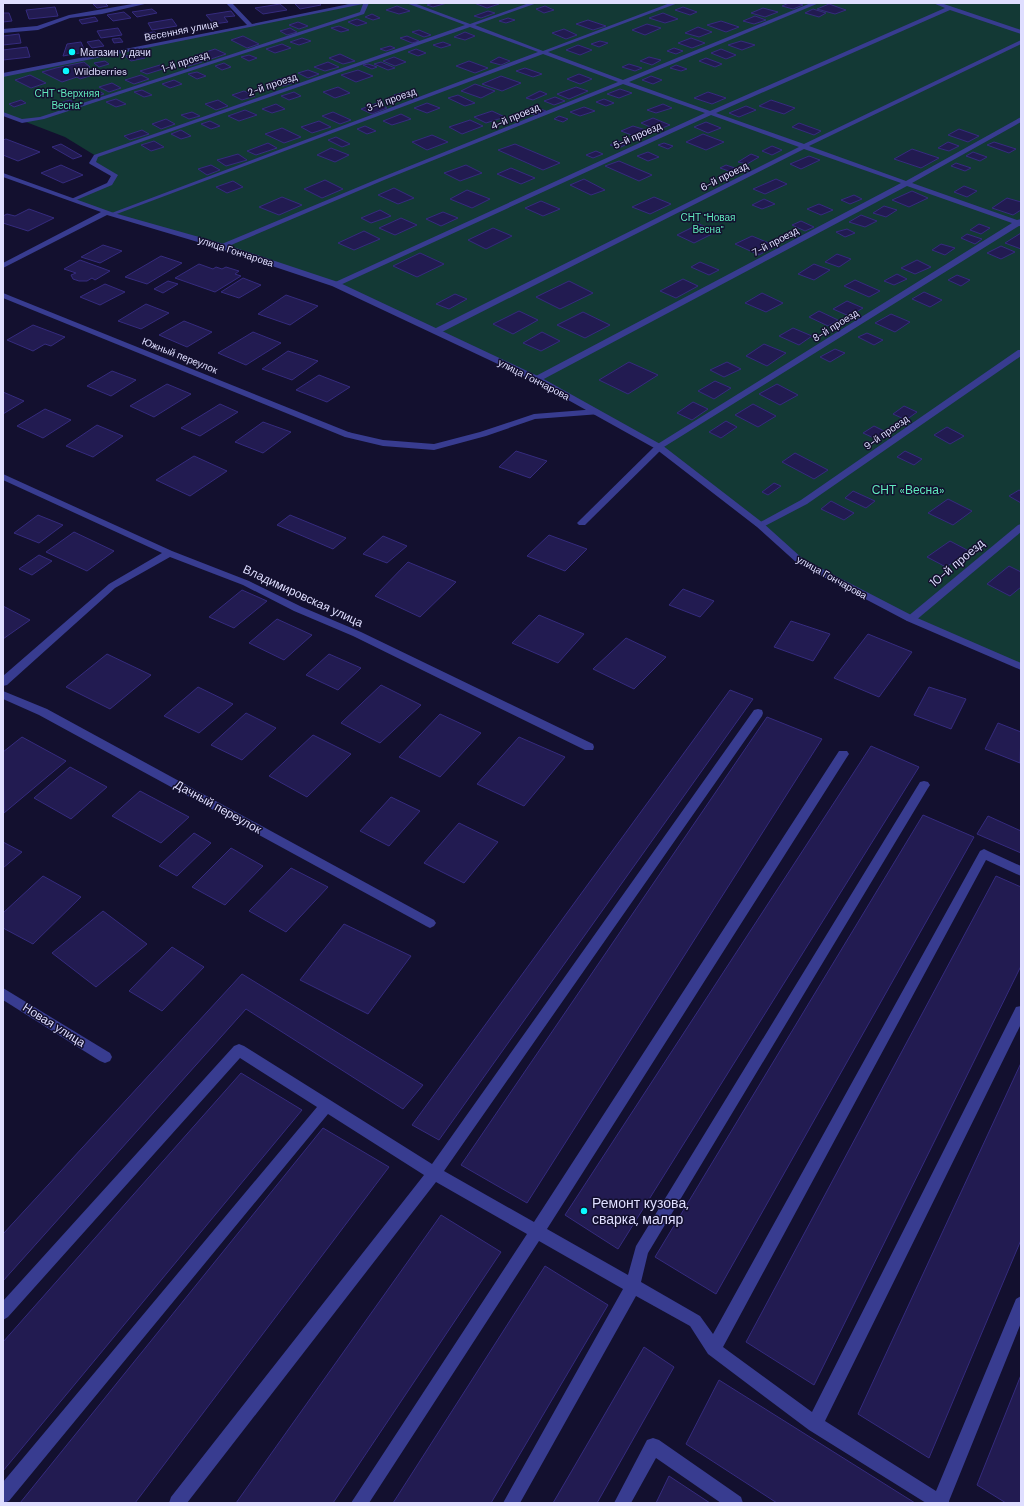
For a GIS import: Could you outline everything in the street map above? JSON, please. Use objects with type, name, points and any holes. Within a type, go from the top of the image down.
[{"type":"street","points":[[3,31],[38,28],[69,17],[146,3]]},
{"type":"street","points":[[230,3],[250,25]]},
{"type":"street","name":"Весенняя улица","points":[[3,75],[346,4],[362,3]]},
{"type":"street","name":"1-й проезд","points":[[3,114],[12,119],[26,122],[32,121],[362,13],[366,3]]},
{"type":"street","points":[[409,3],[623,82],[1020,223]]},
{"type":"street","name":"2-й проезд","points":[[72,200],[110,184],[115,175],[92,163],[96,156],[534,3]]},
{"type":"street","name":"3-й проезд","points":[[3,266],[110,213],[545,53],[676,3]]},
{"type":"street","name":"4-й проезд","points":[[221,246],[816,3]]},
{"type":"street","points":[[936,3],[1021,32]]},
{"type":"street","name":"5-й проезд","points":[[336,284],[711,113],[949,8]]},
{"type":"street","name":"6-й проезд","points":[[437,331],[805,146],[1021,42]]},
{"type":"street","name":"7-й проезд","points":[[537,379],[907,183],[1021,119]]},
{"type":"street","name":"улица Гончарова","points":[[3,175],[110,213],[221,246],[336,284],[537,379],[660,447],[760,525],[800,561],[911,619],[1021,667]]},
{"type":"street","name":"8-й проезд","points":[[582,523],[660,447],[1020,223]]},
{"type":"street","name":"Южный переулок","points":[[3,295],[348,435],[383,443],[434,447],[483,434],[534,417],[597,412]]},
{"type":"street","name":"9-й проезд","points":[[760,525],[804,502],[1021,352]]},
{"type":"street","name":"Владимировская улица","points":[[3,477],[169,553],[246,583],[298,609],[357,634],[589,748]]},
{"type":"street","name":"10-й проезд","points":[[911,619],[1021,527]]},
{"type":"street","points":[[3,682],[112,586],[169,553]]},
{"type":"street","name":"Дачный переулок","points":[[3,695],[43,712],[430,923]]},
{"type":"street","points":[[177,1503],[434,1173],[758,713]]},
{"type":"street","points":[[359,1503],[537,1231],[842,754]]},
{"type":"street","points":[[511,1503],[633,1286],[641,1251],[924,785]]},
{"type":"street","points":[[713,1349],[984,854],[1021,871]]},
{"type":"street","name":"Новая улица","points":[[3,993],[105,1057]]},
{"type":"street","points":[[815,1424],[1021,1011]]},
{"type":"street","points":[[3,1312],[238,1050],[434,1173],[694,1321],[713,1349],[815,1424],[941,1503],[1021,1304]]},
{"type":"street","points":[[3,1495],[326,1106]]},
{"type":"street","points":[[622,1503],[653,1446],[735,1503]]},
{"type":"green space","name":"СНТ \"Новая Весна\"","points":[[345,3],[1021,3],[1021,667],[911,619],[800,561],[659,447],[537,379],[335,284],[72,200],[110,184],[115,175],[92,163],[96,156],[65,137],[26,122],[13,119],[3,114],[3,75],[347,5]]},
{"type":"building","points":[[105,3],[108,6],[97,8],[93,4]]},
{"type":"building","points":[[319,3],[321,5],[300,9],[295,4]]},
{"type":"building","points":[[434,3],[447,3],[433,7],[427,5]]},
{"type":"building","points":[[474,3],[496,3],[499,4],[487,8]]},
{"type":"building","points":[[789,3],[803,5],[793,9],[782,6]]},
{"type":"building","points":[[280,4],[287,10],[263,14],[255,8]]},
{"type":"building","points":[[829,4],[846,10],[835,14],[817,9]]},
{"type":"building","points":[[397,6],[410,11],[399,14],[386,10]]},
{"type":"building","points":[[545,6],[554,10],[544,13],[536,9]]},
{"type":"building","points":[[55,7],[58,16],[29,19],[26,10]]},
{"type":"building","points":[[683,7],[697,12],[690,15],[675,10]]},
{"type":"building","points":[[763,8],[778,12],[765,17],[751,13]]},
{"type":"building","points":[[152,9],[157,13],[137,17],[132,12]]},
{"type":"building","points":[[813,9],[826,13],[819,17],[805,13]]},
{"type":"building","points":[[231,11],[235,16],[224,17],[228,22],[214,24],[206,15]]},
{"type":"building","points":[[488,11],[495,13],[481,18],[474,16]]},
{"type":"building","points":[[124,12],[131,18],[113,21],[107,15]]},
{"type":"building","points":[[3,13],[9,13],[12,21],[3,22]]},
{"type":"building","points":[[663,13],[678,19],[665,23],[649,18]]},
{"type":"building","points":[[372,14],[380,18],[373,20],[365,17]]},
{"type":"building","points":[[755,16],[766,20],[754,24],[743,21]]},
{"type":"building","points":[[95,17],[98,21],[82,24],[79,20]]},
{"type":"building","points":[[508,18],[515,20],[506,23],[499,21]]},
{"type":"building","points":[[172,19],[177,26],[152,30],[148,23]]},
{"type":"building","points":[[357,19],[367,23],[357,26],[348,22]]},
{"type":"building","points":[[588,20],[606,26],[593,30],[576,24]]},
{"type":"building","points":[[721,21],[739,27],[726,32],[707,25]]},
{"type":"building","points":[[298,22],[308,26],[299,29],[289,25]]},
{"type":"building","points":[[647,24],[661,28],[645,35],[632,30]]},
{"type":"building","points":[[339,26],[349,30],[341,32],[331,28]]},
{"type":"building","points":[[698,27],[712,32],[699,37],[685,33]]},
{"type":"building","points":[[118,28],[122,35],[101,38],[97,31]]},
{"type":"building","points":[[290,28],[297,32],[287,35],[280,31]]},
{"type":"building","points":[[564,29],[577,35],[566,39],[552,33]]},
{"type":"building","points":[[419,30],[431,35],[424,37],[412,32]]},
{"type":"building","points":[[155,32],[158,36],[147,37],[144,33]]},
{"type":"building","points":[[465,32],[475,36],[465,40],[454,37]]},
{"type":"building","points":[[19,34],[21,43],[3,45],[3,36]]},
{"type":"building","points":[[243,36],[259,44],[247,48],[231,40]]},
{"type":"building","points":[[407,36],[419,41],[412,43],[400,38]]},
{"type":"building","points":[[120,38],[123,42],[114,43],[112,39]]},
{"type":"building","points":[[302,38],[311,41],[299,45],[290,42]]},
{"type":"building","points":[[691,38],[705,43],[692,48],[678,43]]},
{"type":"building","points":[[99,40],[104,46],[92,48],[87,42]]},
{"type":"building","points":[[600,41],[608,43],[599,47],[591,44]]},
{"type":"building","points":[[741,41],[755,45],[742,50],[728,45]]},
{"type":"building","points":[[81,42],[85,52],[63,56],[67,44]]},
{"type":"building","points":[[443,42],[451,45],[441,48],[433,45]]},
{"type":"building","points":[[282,44],[291,48],[275,53],[266,49]]},
{"type":"building","points":[[578,45],[592,50],[580,55],[566,50]]},
{"type":"building","points":[[390,46],[395,48],[386,51],[380,49]]},
{"type":"building","points":[[27,47],[30,57],[3,60],[3,50]]},
{"type":"building","points":[[674,48],[683,51],[676,54],[667,51]]},
{"type":"building","points":[[215,49],[226,54],[205,61],[194,56]]},
{"type":"building","points":[[416,49],[426,53],[418,56],[408,52]]},
{"type":"building","points":[[721,49],[736,55],[726,59],[711,53]]},
{"type":"building","points":[[139,53],[145,58],[131,61],[125,56]]},
{"type":"building","points":[[340,54],[355,61],[343,64],[329,58]]},
{"type":"building","points":[[249,55],[257,58],[249,61],[241,57]]},
{"type":"building","points":[[394,57],[406,62],[395,66],[383,61]]},
{"type":"building","points":[[499,57],[510,61],[501,65],[490,62]]},
{"type":"building","points":[[649,57],[661,60],[652,65],[640,61]]},
{"type":"building","points":[[706,58],[722,64],[715,67],[699,61]]},
{"type":"building","points":[[196,59],[202,62],[189,66],[182,63]]},
{"type":"building","points":[[105,61],[109,64],[99,67],[94,63]]},
{"type":"building","points":[[469,61],[488,68],[475,73],[456,66]]},
{"type":"building","name":"Wildberries","points":[[84,62],[90,67],[82,69],[93,75],[80,79],[77,77],[62,82],[42,72],[56,68]]},
{"type":"building","points":[[328,62],[339,67],[325,71],[314,67]]},
{"type":"building","points":[[381,62],[395,68],[388,70],[374,64]]},
{"type":"building","points":[[224,63],[231,67],[222,70],[215,66]]},
{"type":"building","points":[[368,64],[377,67],[372,69],[363,65]]},
{"type":"building","points":[[629,64],[642,68],[635,71],[622,67]]},
{"type":"building","points":[[160,65],[166,68],[147,74],[140,71]]},
{"type":"building","points":[[676,65],[687,69],[681,71],[670,68]]},
{"type":"building","points":[[525,68],[542,74],[533,77],[516,71]]},
{"type":"building","points":[[308,70],[319,74],[308,78],[298,73]]},
{"type":"building","points":[[358,70],[373,76],[356,82],[341,75]]},
{"type":"building","points":[[197,72],[206,76],[197,79],[188,74]]},
{"type":"building","points":[[579,74],[592,79],[580,84],[567,79]]},
{"type":"building","points":[[30,75],[46,83],[31,88],[15,80]]},
{"type":"building","points":[[141,75],[149,79],[134,84],[125,80]]},
{"type":"building","points":[[501,76],[521,83],[502,91],[482,84]]},
{"type":"building","points":[[651,76],[662,80],[653,84],[642,80]]},
{"type":"building","points":[[283,78],[293,83],[283,86],[273,81]]},
{"type":"building","points":[[174,80],[182,84],[170,88],[162,84]]},
{"type":"building","points":[[112,83],[121,88],[109,92],[99,87]]},
{"type":"building","points":[[475,84],[495,91],[481,98],[461,91]]},
{"type":"building","points":[[338,87],[350,93],[335,98],[323,92]]},
{"type":"building","points":[[576,87],[588,91],[569,99],[557,94]]},
{"type":"building","points":[[620,89],[632,93],[619,98],[607,94]]},
{"type":"building","points":[[97,90],[104,94],[94,97],[87,93]]},
{"type":"building","points":[[142,90],[152,95],[144,97],[134,92]]},
{"type":"building","points":[[244,91],[255,96],[242,100],[232,95]]},
{"type":"building","points":[[540,91],[547,94],[533,100],[526,98]]},
{"type":"building","points":[[294,92],[301,96],[289,100],[281,96]]},
{"type":"building","points":[[708,92],[726,98],[712,104],[694,98]]},
{"type":"building","points":[[402,93],[409,96],[401,99],[394,95]]},
{"type":"building","points":[[458,95],[475,103],[465,106],[448,98]]},
{"type":"building","points":[[555,97],[565,101],[554,105],[544,101]]},
{"type":"building","points":[[116,99],[126,104],[116,107],[106,102]]},
{"type":"building","points":[[604,99],[614,103],[606,106],[596,102]]},
{"type":"building","points":[[21,100],[26,103],[14,107],[9,104]]},
{"type":"building","points":[[70,100],[77,104],[67,107],[60,103]]},
{"type":"building","points":[[218,100],[228,106],[216,110],[205,104]]},
{"type":"building","points":[[771,100],[795,108],[784,114],[759,106]]},
{"type":"building","points":[[377,103],[387,108],[372,114],[361,109]]},
{"type":"building","points":[[427,103],[440,108],[427,113],[414,108]]},
{"type":"building","points":[[276,104],[285,109],[272,113],[262,109]]},
{"type":"building","points":[[663,104],[672,108],[656,113],[647,110]]},
{"type":"building","points":[[533,106],[546,111],[535,115],[523,111]]},
{"type":"building","points":[[746,106],[756,110],[739,117],[729,113]]},
{"type":"building","points":[[584,107],[595,111],[580,116],[570,112]]},
{"type":"building","points":[[245,110],[257,115],[239,121],[228,116]]},
{"type":"building","points":[[492,111],[505,117],[486,123],[474,117]]},
{"type":"building","points":[[192,112],[200,116],[189,119],[181,115]]},
{"type":"building","points":[[333,112],[351,120],[340,124],[322,116]]},
{"type":"building","points":[[401,114],[411,119],[392,125],[383,121]]},
{"type":"building","points":[[559,116],[568,119],[563,122],[554,119]]},
{"type":"building","points":[[653,118],[670,125],[657,130],[641,123]]},
{"type":"building","points":[[166,119],[175,124],[161,129],[152,124]]},
{"type":"building","points":[[470,120],[483,126],[462,134],[449,127]]},
{"type":"building","points":[[210,121],[220,126],[211,129],[201,124]]},
{"type":"building","points":[[319,121],[331,127],[312,133],[301,127]]},
{"type":"building","points":[[706,122],[721,128],[708,133],[694,127]]},
{"type":"building","points":[[799,123],[821,131],[814,135],[792,127]]},
{"type":"building","points":[[365,126],[376,131],[367,134],[357,129]]},
{"type":"building","points":[[633,126],[649,131],[637,137],[621,131]]},
{"type":"building","points":[[282,128],[301,137],[284,143],[265,134]]},
{"type":"building","points":[[959,129],[979,136],[968,142],[948,135]]},
{"type":"building","points":[[142,130],[149,134],[130,140],[124,136]]},
{"type":"building","points":[[181,130],[191,136],[181,139],[171,134]]},
{"type":"building","points":[[703,134],[724,142],[706,150],[686,142]]},
{"type":"building","points":[[432,135],[448,142],[427,150],[412,142]]},
{"type":"building","points":[[336,137],[350,144],[342,147],[328,140]]},
{"type":"building","points":[[6,139],[40,152],[18,161],[3,155],[3,140]]},
{"type":"building","points":[[154,141],[164,147],[151,151],[141,145]]},
{"type":"building","points":[[618,141],[627,144],[619,148],[610,145]]},
{"type":"building","points":[[948,142],[959,146],[949,151],[938,148]]},
{"type":"building","points":[[994,142],[1016,149],[1009,153],[987,145]]},
{"type":"building","points":[[268,143],[277,148],[256,155],[247,151]]},
{"type":"building","points":[[664,143],[673,146],[668,149],[658,145]]},
{"type":"building","points":[[61,144],[82,156],[73,159],[52,147]]},
{"type":"building","points":[[515,144],[560,163],[543,170],[498,150]]},
{"type":"building","points":[[772,146],[782,150],[772,155],[762,151]]},
{"type":"building","points":[[331,148],[349,155],[335,162],[317,155]]},
{"type":"building","points":[[912,149],[939,158],[921,168],[894,159]]},
{"type":"building","points":[[596,151],[603,154],[593,158],[586,155]]},
{"type":"building","points":[[648,152],[659,157],[648,161],[637,156]]},
{"type":"building","points":[[973,152],[987,157],[980,161],[966,156]]},
{"type":"building","points":[[238,154],[247,160],[226,166],[217,160]]},
{"type":"building","points":[[751,154],[759,157],[747,164],[738,162]]},
{"type":"building","points":[[809,156],[820,160],[801,169],[790,164]]},
{"type":"building","points":[[619,161],[652,175],[639,181],[605,166]]},
{"type":"building","points":[[956,163],[971,168],[965,171],[951,166]]},
{"type":"building","points":[[61,165],[83,175],[63,183],[41,173]]},
{"type":"building","points":[[211,165],[220,170],[207,175],[198,169]]},
{"type":"building","points":[[466,165],[482,173],[460,181],[444,173]]},
{"type":"building","points":[[726,165],[738,169],[732,172],[720,168]]},
{"type":"building","points":[[511,168],[535,178],[521,184],[497,174]]},
{"type":"building","points":[[584,179],[605,190],[591,195],[570,185]]},
{"type":"building","points":[[776,179],[787,184],[765,194],[753,189]]},
{"type":"building","points":[[325,180],[343,189],[322,198],[304,189]]},
{"type":"building","points":[[233,181],[243,187],[227,193],[216,187]]},
{"type":"building","points":[[964,186],[977,191],[967,197],[954,192]]},
{"type":"building","points":[[394,188],[414,198],[398,204],[378,195]]},
{"type":"building","points":[[467,190],[490,199],[472,208],[450,199]]},
{"type":"building","points":[[912,191],[928,198],[909,207],[892,200]]},
{"type":"building","points":[[854,195],[862,199],[850,204],[841,200]]},
{"type":"building","points":[[282,197],[302,205],[279,215],[259,207]]},
{"type":"building","points":[[654,197],[671,204],[650,214],[632,207]]},
{"type":"building","points":[[1007,198],[1021,202],[1021,210],[1013,215],[992,208]]},
{"type":"building","points":[[764,199],[775,204],[762,209],[752,205]]},
{"type":"building","points":[[541,201],[560,209],[543,216],[525,208]]},
{"type":"building","points":[[819,204],[833,210],[821,215],[807,209]]},
{"type":"building","points":[[884,206],[897,210],[886,217],[873,213]]},
{"type":"building","points":[[29,209],[54,218],[28,231],[3,223],[3,216],[7,214],[15,216]]},
{"type":"building","points":[[380,210],[391,216],[371,223],[361,218]]},
{"type":"building","points":[[443,212],[458,218],[441,226],[426,219]]},
{"type":"building","points":[[861,215],[877,221],[865,227],[849,222]]},
{"type":"building","points":[[401,218],[417,225],[395,235],[379,228]]},
{"type":"building","points":[[801,221],[814,227],[805,231],[792,225]]},
{"type":"building","points":[[699,224],[716,232],[694,243],[677,235]]},
{"type":"building","points":[[979,224],[990,228],[981,234],[970,230]]},
{"type":"building","points":[[493,228],[512,236],[486,249],[468,240]]},
{"type":"building","points":[[847,229],[855,233],[845,237],[836,232]]},
{"type":"building","points":[[364,231],[380,239],[354,250],[338,243]]},
{"type":"building","points":[[1021,233],[1021,249],[1005,243]]},
{"type":"building","points":[[967,234],[982,239],[975,244],[961,238]]},
{"type":"building","points":[[752,236],[776,246],[759,255],[735,244]]},
{"type":"building","points":[[941,244],[955,248],[945,255],[932,250]]},
{"type":"building","points":[[103,245],[122,251],[100,263],[81,257]]},
{"type":"building","points":[[1001,246],[1015,252],[1001,259],[987,253]]},
{"type":"building","points":[[420,253],[444,264],[417,277],[393,266]]},
{"type":"building","points":[[837,254],[851,259],[839,267],[825,262]]},
{"type":"building","points":[[161,256],[182,263],[147,284],[125,277]]},
{"type":"building","points":[[80,260],[110,271],[95,280],[92,278],[87,281],[73,279],[71,275],[76,273],[64,269]]},
{"type":"building","points":[[917,260],[931,267],[915,274],[901,268]]},
{"type":"building","points":[[700,262],[719,270],[709,275],[691,267]]},
{"type":"building","points":[[199,264],[213,269],[216,267],[222,269],[226,267],[239,271],[235,274],[241,276],[215,292],[175,278]]},
{"type":"building","points":[[814,264],[830,270],[814,280],[798,274]]},
{"type":"building","points":[[897,274],[907,279],[894,285],[884,281]]},
{"type":"building","points":[[957,275],[970,280],[961,286],[948,280]]},
{"type":"building","points":[[243,278],[261,285],[239,298],[221,292]]},
{"type":"building","points":[[683,279],[698,286],[676,298],[660,291]]},
{"type":"building","points":[[855,280],[880,291],[869,297],[844,286]]},
{"type":"building","points":[[168,281],[178,284],[163,293],[154,289]]},
{"type":"building","points":[[569,281],[593,293],[560,309],[536,297]]},
{"type":"building","points":[[105,284],[125,292],[100,305],[80,297]]},
{"type":"building","points":[[924,292],[942,300],[930,307],[912,299]]},
{"type":"building","points":[[762,293],[783,303],[766,312],[745,303]]},
{"type":"building","points":[[455,294],[467,299],[449,309],[436,304]]},
{"type":"building","points":[[286,295],[318,306],[290,325],[258,314]]},
{"type":"building","points":[[847,301],[863,308],[849,316],[833,309]]},
{"type":"building","points":[[146,304],[169,313],[141,329],[118,321]]},
{"type":"building","points":[[519,311],[538,320],[513,334],[493,324]]},
{"type":"building","points":[[819,311],[838,320],[828,326],[809,317]]},
{"type":"building","points":[[583,312],[610,325],[585,338],[557,325]]},
{"type":"building","points":[[891,314],[910,322],[895,332],[875,323]]},
{"type":"building","points":[[184,321],[212,332],[187,347],[159,335]]},
{"type":"building","points":[[33,325],[65,337],[51,346],[45,344],[33,351],[7,340]]},
{"type":"building","points":[[793,328],[812,336],[799,345],[779,336]]},
{"type":"building","points":[[253,332],[281,343],[246,365],[218,353]]},
{"type":"building","points":[[542,332],[560,341],[541,351],[523,343]]},
{"type":"building","points":[[867,333],[883,340],[874,345],[858,337]]},
{"type":"building","points":[[764,344],[786,353],[767,366],[746,356]]},
{"type":"building","points":[[835,349],[845,353],[830,362],[820,357]]},
{"type":"building","points":[[288,351],[318,361],[292,380],[262,369]]},
{"type":"building","points":[[629,362],[658,375],[628,394],[599,380]]},
{"type":"building","points":[[727,362],[741,369],[724,377],[710,370]]},
{"type":"building","points":[[112,371],[136,380],[111,396],[87,386]]},
{"type":"building","points":[[319,375],[350,387],[327,402],[296,390]]},
{"type":"building","points":[[715,381],[731,388],[714,399],[698,391]]},
{"type":"building","points":[[167,384],[191,394],[154,417],[130,406]]},
{"type":"building","points":[[777,384],[798,395],[780,405],[759,394]]},
{"type":"building","points":[[3,392],[24,401],[3,414]]},
{"type":"building","points":[[693,402],[708,409],[692,420],[677,413]]},
{"type":"building","points":[[220,404],[238,412],[200,436],[181,428]]},
{"type":"building","points":[[753,404],[776,416],[758,427],[735,415]]},
{"type":"building","points":[[904,406],[917,412],[906,420],[893,414]]},
{"type":"building","points":[[45,409],[71,420],[43,438],[17,426]]},
{"type":"building","points":[[726,421],[737,427],[721,438],[709,432]]},
{"type":"building","points":[[263,422],[291,432],[263,453],[235,442]]},
{"type":"building","points":[[97,425],[123,436],[93,457],[66,446]]},
{"type":"building","points":[[874,426],[888,433],[878,440],[863,433]]},
{"type":"building","points":[[947,427],[964,436],[950,444],[934,435]]},
{"type":"building","points":[[516,451],[547,461],[530,478],[499,467]]},
{"type":"building","points":[[905,451],[922,459],[914,465],[897,457]]},
{"type":"building","points":[[795,453],[828,470],[814,479],[782,462]]},
{"type":"building","points":[[194,456],[227,471],[190,496],[156,480]]},
{"type":"building","points":[[774,483],[781,486],[768,495],[762,492]]},
{"type":"building","points":[[1019,490],[1021,491],[1021,503],[1009,496]]},
{"type":"building","points":[[853,491],[875,501],[866,508],[845,498]]},
{"type":"building","points":[[948,499],[972,511],[953,525],[928,513]]},
{"type":"building","points":[[831,501],[854,513],[844,520],[821,509]]},
{"type":"building","points":[[38,515],[63,525],[39,543],[14,533]]},
{"type":"building","points":[[290,515],[346,538],[333,549],[277,525]]},
{"type":"building","points":[[74,532],[114,551],[87,571],[46,552]]},
{"type":"building","points":[[549,535],[587,549],[565,571],[527,556]]},
{"type":"building","points":[[383,536],[407,546],[387,563],[363,554]]},
{"type":"building","points":[[950,541],[969,551],[946,567],[927,557]]},
{"type":"building","points":[[39,555],[52,561],[32,575],[19,569]]},
{"type":"building","points":[[408,562],[456,582],[420,617],[375,596]]},
{"type":"building","points":[[1009,566],[1021,572],[1021,587],[1010,596],[987,584]]},
{"type":"building","points":[[683,589],[714,601],[700,617],[669,605]]},
{"type":"building","points":[[242,590],[267,601],[234,628],[209,617]]},
{"type":"building","points":[[3,606],[30,620],[3,639]]},
{"type":"building","points":[[539,615],[584,634],[558,663],[512,643]]},
{"type":"building","points":[[277,619],[312,635],[284,660],[249,643]]},
{"type":"building","points":[[791,621],[830,634],[813,661],[774,647]]},
{"type":"building","points":[[868,634],[912,652],[879,697],[834,678]]},
{"type":"building","points":[[626,638],[666,657],[634,689],[593,669]]},
{"type":"building","points":[[107,654],[151,675],[110,709],[66,687]]},
{"type":"building","points":[[329,654],[361,668],[338,690],[306,675]]},
{"type":"building","points":[[381,685],[421,705],[380,743],[341,723]]},
{"type":"building","points":[[198,687],[233,704],[199,733],[164,716]]},
{"type":"building","points":[[929,687],[966,699],[951,729],[914,715]]},
{"type":"building","points":[[730,690],[753,699],[439,1140],[412,1125]]},
{"type":"building","points":[[246,713],[276,728],[242,760],[211,745]]},
{"type":"building","points":[[440,714],[481,733],[440,777],[399,757]]},
{"type":"building","points":[[767,717],[822,739],[527,1203],[461,1165]]},
{"type":"building","points":[[998,723],[1021,732],[1020,763],[985,749]]},
{"type":"building","points":[[313,735],[351,754],[307,797],[269,776]]},
{"type":"building","points":[[22,737],[66,761],[4,813],[3,752]]},
{"type":"building","points":[[519,737],[565,757],[524,806],[477,784]]},
{"type":"building","points":[[871,746],[919,767],[618,1249],[565,1215]]},
{"type":"building","points":[[70,767],[107,787],[71,819],[34,798]]},
{"type":"building","points":[[140,791],[189,817],[161,843],[112,816]]},
{"type":"building","points":[[391,797],[420,811],[389,846],[360,831]]},
{"type":"building","points":[[923,815],[974,837],[716,1294],[655,1257]]},
{"type":"building","points":[[988,816],[1021,831],[1021,853],[977,834]]},
{"type":"building","points":[[459,823],[498,842],[464,883],[424,863]]},
{"type":"building","points":[[194,833],[211,843],[177,876],[159,866]]},
{"type":"building","points":[[3,842],[22,852],[3,868]]},
{"type":"building","points":[[231,848],[263,866],[225,905],[192,887]]},
{"type":"building","points":[[291,868],[328,887],[286,932],[249,911]]},
{"type":"building","points":[[43,876],[81,897],[33,944],[3,928],[3,913]]},
{"type":"building","points":[[996,876],[1021,887],[1021,966],[814,1385],[746,1342]]},
{"type":"building","points":[[103,911],[147,944],[96,987],[52,953]]},
{"type":"building","points":[[344,924],[411,956],[368,1014],[300,980]]},
{"type":"building","points":[[172,947],[204,967],[162,1011],[129,991]]},
{"type":"building","points":[[242,974],[423,1085],[403,1109],[246,1009],[3,1281],[3,1234]]},
{"type":"building","points":[[1021,1063],[1021,1240],[929,1458],[858,1414]]},
{"type":"building","points":[[241,1073],[302,1110],[3,1471],[3,1342]]},
{"type":"building","points":[[323,1128],[389,1167],[135,1503],[20,1503]]},
{"type":"building","points":[[441,1215],[501,1252],[333,1503],[236,1503]]},
{"type":"building","points":[[545,1266],[608,1305],[491,1503],[393,1503]]},
{"type":"building","points":[[644,1347],[674,1367],[597,1503],[553,1503]]},
{"type":"building","points":[[1021,1375],[1021,1503],[1006,1503],[977,1485]]},
{"type":"building","points":[[719,1380],[915,1503],[777,1503],[686,1444]]},
{"type":"building","points":[[669,1476],[710,1503],[656,1503]]},
{"type":"place","name":"Магазин у дачи","points":[[72,52]]},
{"type":"place","name":"Wildberries","points":[[66,71]]},
{"type":"place","name":"Ремонт кузова, сварка, маляр","points":[[584,1211]]},
{"type":"park label","name":"СНТ \"Верхняя Весна\"","points":[[67,98]]},
{"type":"park label","name":"СНТ «Весна»","points":[[908,490]]}]
